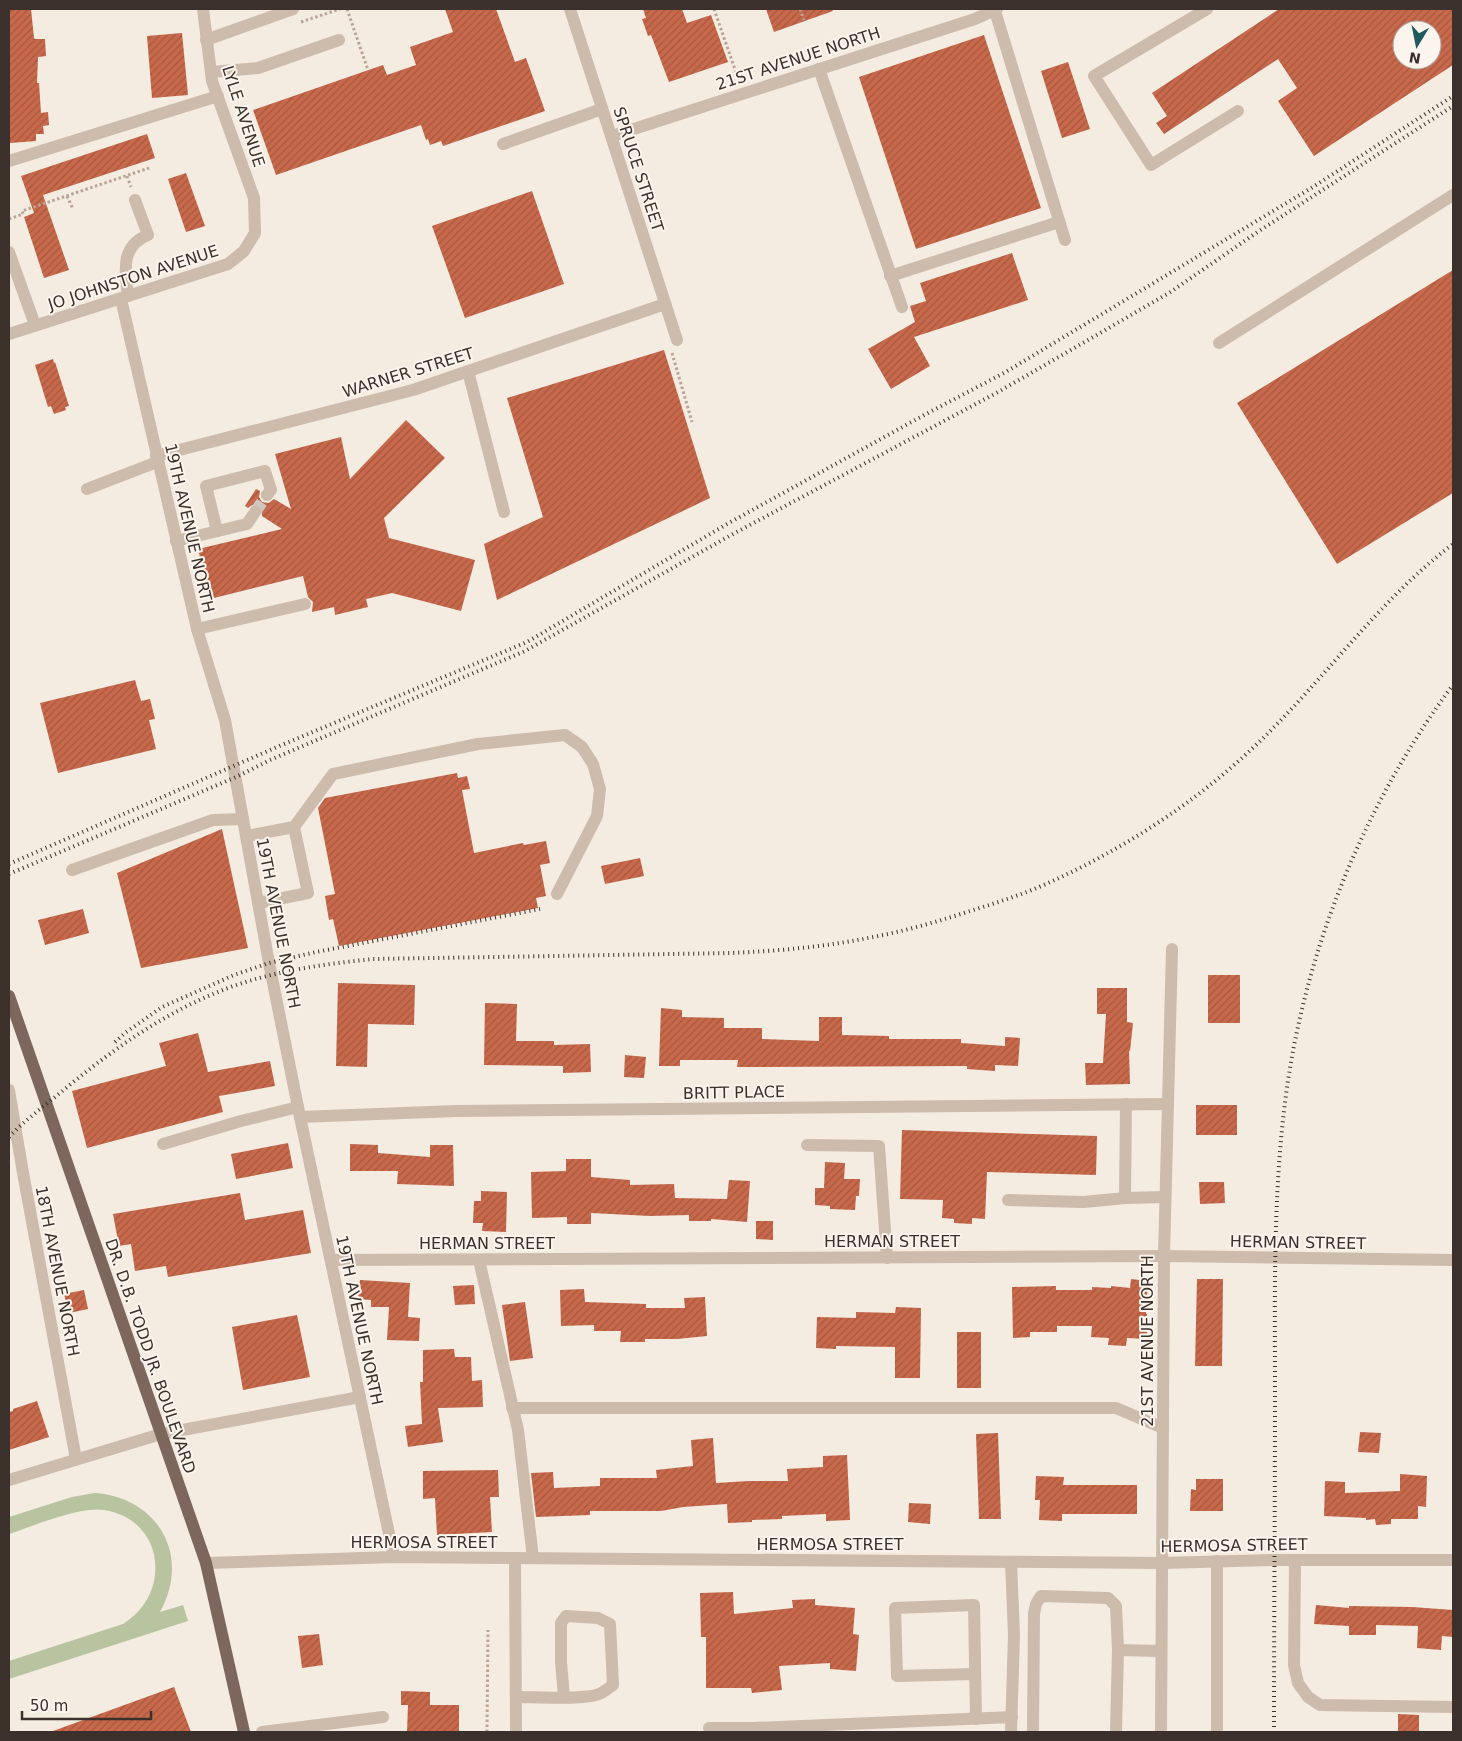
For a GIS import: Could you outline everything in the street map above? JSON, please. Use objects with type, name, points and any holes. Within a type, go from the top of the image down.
[{"type":"main road","name":"DR. D.B. TODD JR. BOULEVARD","points":[[9,996],[206,1563],[244,1732]]},
{"type":"street","name":"LYLE AVENUE","points":[[203,9],[212,81],[254,198],[256,233]]},
{"type":"street","points":[[206,40],[294,9]]},
{"type":"street","name":"SPRUCE STREET","points":[[570,9],[665,304],[674,344]]},
{"type":"street","points":[[1207,9],[1094,76],[1151,165],[1238,112]]},
{"type":"street","name":"21ST AVENUE NORTH","points":[[612,136],[996,10],[1001,32],[1065,240]]},
{"type":"street","points":[[211,72],[258,68],[339,40]]},
{"type":"street","points":[[819,69],[902,307]]},
{"type":"street","points":[[9,161],[218,96]]},
{"type":"street","points":[[503,144],[602,108]]},
{"type":"street","points":[[1219,343],[1453,195]]},
{"type":"street","name":"19TH AVENUE NORTH","points":[[135,200],[148,235],[139,238],[134,243],[126,260],[124,297],[157,459],[197,629],[225,720],[258,903],[299,1112],[394,1557]]},
{"type":"street","points":[[890,276],[1060,222]]},
{"type":"street","name":"JO JOHNSTON AVENUE","points":[[9,334],[228,264],[244,251],[256,233]]},
{"type":"street","points":[[9,252],[35,325]]},
{"type":"street","name":"WARNER STREET","points":[[87,489],[157,459],[413,390],[665,304]]},
{"type":"street","points":[[468,371],[504,512]]},
{"type":"street","points":[[217,531],[206,486],[265,471],[270,490],[267,495]]},
{"type":"street","points":[[176,541],[248,524],[255,512]]},
{"type":"street","points":[[197,629],[305,604]]},
{"type":"street","points":[[247,836],[294,827],[333,774],[478,744],[565,735],[582,747],[593,764],[600,789],[597,816],[557,894]]},
{"type":"street","points":[[72,870],[213,820],[244,819]]},
{"type":"street","points":[[258,903],[308,893],[294,827]]},
{"type":"street","name":"21ST AVENUE NORTH","points":[[1161,1732],[1164,1256],[1172,949]]},
{"type":"street","name":"18TH AVENUE NORTH","points":[[9,1090],[22,1173],[76,1459]]},
{"type":"street","points":[[1125,1198],[1126,1104]]},
{"type":"street","name":"BRITT PLACE","points":[[163,1144],[241,1121],[299,1112],[1168,1104]]},
{"type":"street","points":[[807,1145],[879,1146],[887,1258]]},
{"type":"street","points":[[1008,1200],[1084,1202],[1165,1197]]},
{"type":"street","name":"HERMAN STREET","points":[[331,1260],[1164,1256],[1453,1260]]},
{"type":"street","points":[[479,1260],[518,1430],[533,1558]]},
{"type":"street","points":[[9,1480],[161,1434],[360,1398]]},
{"type":"street","points":[[512,1408],[1116,1408],[1163,1428]]},
{"type":"street","name":"HERMOSA STREET","points":[[206,1563],[394,1557],[1162,1563],[1296,1560],[1453,1560]]},
{"type":"street","points":[[515,1558],[516,1732]]},
{"type":"street","points":[[1296,1560],[1294,1665],[1298,1683],[1308,1697],[1320,1705],[1453,1707]]},
{"type":"street","points":[[1217,1561],[1217,1732]]},
{"type":"street","points":[[1011,1562],[1014,1635],[1011,1732]]},
{"type":"street","points":[[1033,1732],[1034,1614],[1036,1604],[1041,1596],[1108,1598],[1116,1606],[1118,1650],[1116,1732]]},
{"type":"street","points":[[975,1674],[897,1676],[895,1608],[974,1605],[976,1718]]},
{"type":"street","points":[[516,1697],[564,1696],[598,1694],[613,1685],[610,1624],[598,1618],[566,1616],[560,1624],[564,1696]]},
{"type":"street","points":[[1118,1650],[1161,1651]]},
{"type":"street","points":[[262,1732],[350,1727],[383,1717]]},
{"type":"street","points":[[709,1728],[754,1728],[1012,1717]]},
{"type":"path","points":[[347,9],[368,70]]},
{"type":"path","points":[[714,9],[744,93]]},
{"type":"path","points":[[800,9],[804,20]]},
{"type":"path","points":[[9,219],[23,214],[22,211],[149,168]]},
{"type":"path","points":[[67,196],[73,209]]},
{"type":"path","points":[[674,344],[692,422]]},
{"type":"path","points":[[488,1630],[488,1732]]},
{"type":"green space","points":[[95,1493],[117,1497],[137,1506],[152,1518],[163,1533],[170,1551],[172,1570],[169,1591],[160,1612],[183,1605],[188,1621],[9,1679],[9,1661],[123,1624],[139,1611],[150,1594],[155,1577],[155,1559],[150,1542],[139,1527],[124,1516],[104,1510],[82,1511],[9,1534],[9,1517],[72,1497]]},
{"type":"building","points":[[9,9],[31,9],[34,38],[45,39],[46,56],[38,57],[37,83],[39,83],[41,113],[48,112],[49,125],[43,126],[44,134],[36,134],[36,141],[10,143],[9,139]]},
{"type":"building","points":[[445,9],[496,9],[515,62],[526,58],[545,111],[443,146],[441,141],[430,145],[428,139],[426,140],[421,125],[276,175],[253,110],[383,65],[387,75],[416,65],[410,47],[453,32]]},
{"type":"building","points":[[643,9],[682,9],[687,23],[711,15],[728,62],[669,82],[651,35],[648,36],[642,19],[646,18]]},
{"type":"building","points":[[766,9],[832,9],[833,11],[774,32]]},
{"type":"building","points":[[1279,9],[1453,9],[1453,65],[1314,156],[1278,101],[1297,88],[1278,59],[1164,134],[1156,123],[1167,116],[1152,93]]},
{"type":"building","points":[[182,33],[188,95],[152,98],[147,36]]},
{"type":"building","points":[[984,35],[1041,208],[916,249],[859,77]]},
{"type":"building","points":[[1068,62],[1090,129],[1062,138],[1041,71]]},
{"type":"building","points":[[147,134],[155,158],[43,195],[69,270],[44,278],[24,217],[34,213],[21,176]]},
{"type":"building","points":[[186,173],[205,226],[186,232],[168,179]]},
{"type":"building","points":[[532,191],[564,284],[465,318],[432,226]]},
{"type":"building","points":[[1012,253],[1028,300],[914,337],[930,366],[891,389],[868,349],[915,322],[910,306],[926,301],[920,283]]},
{"type":"building","points":[[1453,270],[1453,493],[1337,564],[1237,403]]},
{"type":"building","points":[[664,350],[710,498],[497,600],[484,544],[543,517],[507,398]]},
{"type":"building","points":[[53,359],[69,406],[65,407],[66,410],[54,414],[51,406],[48,407],[35,365]]},
{"type":"building","points":[[406,420],[445,458],[384,518],[389,538],[475,560],[461,611],[392,593],[366,599],[368,607],[335,615],[334,607],[312,612],[313,602],[308,597],[303,576],[210,599],[198,549],[282,529],[262,516],[262,509],[259,505],[252,505],[248,508],[245,506],[256,489],[260,491],[259,497],[262,502],[269,503],[274,499],[291,509],[275,454],[341,437],[350,479]]},
{"type":"building","points":[[135,680],[141,701],[150,699],[155,719],[149,720],[156,749],[58,773],[40,703]]},
{"type":"building","points":[[457,773],[458,778],[467,776],[470,789],[462,790],[474,853],[523,843],[524,845],[546,841],[550,863],[540,865],[546,896],[536,898],[538,908],[339,946],[333,919],[329,920],[325,896],[335,894],[318,808],[325,798]]},
{"type":"building","points":[[222,829],[248,948],[141,968],[117,873]]},
{"type":"building","points":[[640,858],[644,876],[605,884],[601,866]]},
{"type":"building","points":[[83,909],[89,933],[45,945],[38,920]]},
{"type":"building","points":[[1208,975],[1240,975],[1240,1023],[1208,1023]]},
{"type":"building","points":[[338,983],[415,985],[414,1025],[368,1024],[367,1067],[336,1066]]},
{"type":"building","points":[[1097,988],[1127,988],[1127,1022],[1133,1023],[1129,1051],[1130,1084],[1086,1085],[1085,1063],[1103,1063],[1106,1014],[1097,1014]]},
{"type":"building","points":[[485,1003],[517,1004],[516,1041],[554,1041],[554,1045],[590,1044],[591,1072],[563,1073],[563,1066],[484,1065]]},
{"type":"building","points":[[661,1008],[682,1010],[682,1017],[724,1018],[724,1028],[762,1028],[762,1039],[819,1041],[819,1017],[842,1017],[842,1035],[889,1036],[889,1039],[961,1039],[961,1043],[1005,1046],[1005,1037],[1020,1038],[1018,1066],[995,1065],[995,1071],[967,1069],[967,1066],[737,1067],[738,1060],[680,1060],[680,1066],[659,1066]]},
{"type":"building","points":[[198,1033],[208,1072],[270,1061],[275,1086],[219,1096],[223,1112],[87,1148],[72,1091],[166,1066],[159,1043]]},
{"type":"building","points":[[625,1055],[646,1057],[644,1078],[624,1077]]},
{"type":"building","points":[[1196,1105],[1237,1105],[1237,1135],[1196,1135]]},
{"type":"building","points":[[902,1130],[1097,1136],[1096,1175],[987,1172],[985,1219],[972,1218],[972,1224],[954,1223],[954,1219],[942,1218],[943,1200],[900,1199]]},
{"type":"building","points":[[288,1143],[293,1168],[236,1179],[231,1154]]},
{"type":"building","points":[[350,1144],[378,1145],[378,1153],[430,1157],[430,1145],[453,1145],[454,1186],[397,1184],[398,1171],[350,1171]]},
{"type":"building","points":[[566,1159],[591,1159],[591,1177],[630,1180],[630,1185],[674,1184],[675,1198],[727,1199],[729,1180],[750,1181],[747,1222],[711,1219],[711,1221],[689,1221],[689,1215],[650,1216],[591,1213],[591,1224],[567,1224],[567,1217],[532,1218],[531,1172],[566,1171]]},
{"type":"building","points":[[825,1162],[845,1163],[844,1179],[860,1179],[859,1196],[856,1196],[855,1210],[830,1209],[830,1206],[815,1205],[815,1188],[824,1188]]},
{"type":"building","points":[[1199,1182],[1224,1182],[1225,1203],[1200,1204]]},
{"type":"building","points":[[481,1191],[507,1192],[506,1232],[482,1231],[483,1223],[473,1223],[474,1201],[481,1201]]},
{"type":"building","points":[[240,1193],[245,1220],[303,1210],[311,1253],[168,1277],[166,1266],[135,1271],[131,1244],[119,1246],[113,1214]]},
{"type":"building","points":[[756,1221],[773,1221],[773,1240],[756,1239]]},
{"type":"building","points":[[1131,1279],[1148,1281],[1147,1339],[1127,1338],[1126,1346],[1108,1345],[1109,1338],[1091,1337],[1092,1326],[1057,1326],[1057,1332],[1030,1332],[1030,1337],[1013,1338],[1012,1287],[1056,1286],[1056,1290],[1092,1290],[1092,1287],[1111,1288],[1111,1286],[1130,1288]]},
{"type":"building","points":[[1197,1279],[1223,1279],[1222,1366],[1195,1366]]},
{"type":"building","points":[[360,1280],[410,1283],[408,1317],[420,1318],[419,1341],[387,1340],[389,1307],[371,1307],[371,1300],[358,1299]]},
{"type":"building","points":[[474,1285],[475,1304],[455,1305],[453,1286]]},
{"type":"building","points":[[584,1289],[585,1302],[646,1304],[646,1308],[685,1308],[684,1298],[705,1297],[707,1336],[677,1339],[645,1339],[645,1342],[620,1342],[621,1331],[594,1331],[594,1325],[561,1326],[560,1290]]},
{"type":"building","points":[[84,1290],[88,1309],[69,1313],[64,1294]]},
{"type":"building","points":[[525,1302],[533,1358],[510,1361],[502,1305]]},
{"type":"building","points":[[896,1307],[921,1308],[920,1378],[895,1378],[895,1347],[836,1346],[836,1349],[816,1348],[817,1317],[856,1318],[856,1312],[895,1313]]},
{"type":"building","points":[[297,1315],[310,1377],[243,1390],[232,1327]]},
{"type":"building","points":[[957,1332],[981,1332],[981,1388],[957,1388]]},
{"type":"building","points":[[454,1349],[455,1357],[471,1357],[472,1381],[482,1380],[483,1407],[438,1408],[443,1442],[408,1447],[405,1426],[422,1424],[420,1382],[423,1382],[423,1350]]},
{"type":"building","points":[[37,1401],[49,1437],[9,1450],[9,1412]]},
{"type":"building","points":[[1360,1432],[1381,1433],[1379,1453],[1358,1452]]},
{"type":"building","points":[[998,1433],[1001,1519],[979,1519],[976,1434]]},
{"type":"building","points":[[713,1438],[716,1483],[788,1481],[787,1469],[823,1467],[823,1456],[847,1455],[850,1520],[826,1521],[826,1514],[782,1516],[782,1519],[728,1523],[727,1504],[683,1507],[661,1511],[590,1511],[590,1515],[536,1517],[531,1473],[553,1472],[554,1488],[600,1486],[600,1478],[657,1478],[656,1470],[693,1466],[691,1440]]},
{"type":"building","points":[[498,1470],[499,1497],[490,1497],[492,1532],[437,1535],[435,1498],[423,1499],[423,1471]]},
{"type":"building","points":[[1400,1474],[1427,1476],[1426,1507],[1418,1506],[1418,1519],[1391,1519],[1391,1524],[1376,1525],[1375,1519],[1366,1520],[1366,1518],[1324,1516],[1325,1481],[1345,1482],[1345,1493],[1400,1491]]},
{"type":"building","points":[[1036,1476],[1064,1477],[1063,1485],[1137,1485],[1137,1514],[1062,1514],[1062,1521],[1039,1520],[1040,1500],[1035,1500]]},
{"type":"building","points":[[1196,1479],[1223,1479],[1223,1511],[1190,1511],[1191,1489],[1196,1490]]},
{"type":"building","points":[[909,1503],[931,1504],[930,1524],[908,1522]]},
{"type":"building","points":[[733,1592],[734,1614],[793,1608],[792,1600],[815,1599],[815,1605],[855,1608],[853,1634],[859,1635],[856,1671],[830,1669],[830,1663],[779,1666],[782,1690],[752,1693],[751,1688],[706,1688],[706,1637],[701,1637],[700,1593]]},
{"type":"building","points":[[1316,1605],[1349,1608],[1349,1606],[1412,1607],[1453,1610],[1453,1637],[1442,1636],[1441,1650],[1417,1648],[1418,1626],[1376,1625],[1376,1635],[1349,1635],[1349,1626],[1314,1624]]},
{"type":"building","points":[[319,1634],[323,1665],[302,1668],[298,1636]]},
{"type":"building","points":[[174,1687],[191,1732],[53,1732],[53,1731]]},
{"type":"building","points":[[401,1691],[430,1692],[430,1705],[459,1705],[459,1732],[407,1732],[408,1705],[401,1705]]},
{"type":"building","points":[[1398,1714],[1419,1715],[1419,1732],[1398,1732]]},
{"type":"tunnel","points":[[255,512],[267,495]]},
{"type":"railway","points":[[9,864],[277,747],[527,642],[727,524],[1004,373],[1313,187],[1453,96]]},
{"type":"railway","points":[[9,874],[525,651],[733,534],[1000,391],[1169,293],[1259,231],[1453,106]]},
{"type":"railway","points":[[9,1137],[29,1118],[85,1073],[143,1031],[206,997],[263,977],[318,966],[373,959],[731,953],[783,950],[893,933],[952,917],[1036,888],[1103,856],[1158,823],[1209,786],[1257,744],[1376,615],[1426,566],[1453,544]]},
{"type":"railway","points":[[1274,1732],[1276,1217],[1280,1146],[1292,1054],[1321,942],[1341,887],[1364,833],[1391,781],[1420,732],[1453,685]]},
{"type":"railway","points":[[115,1042],[162,1007],[234,975],[269,963],[316,952],[540,909]]}]
